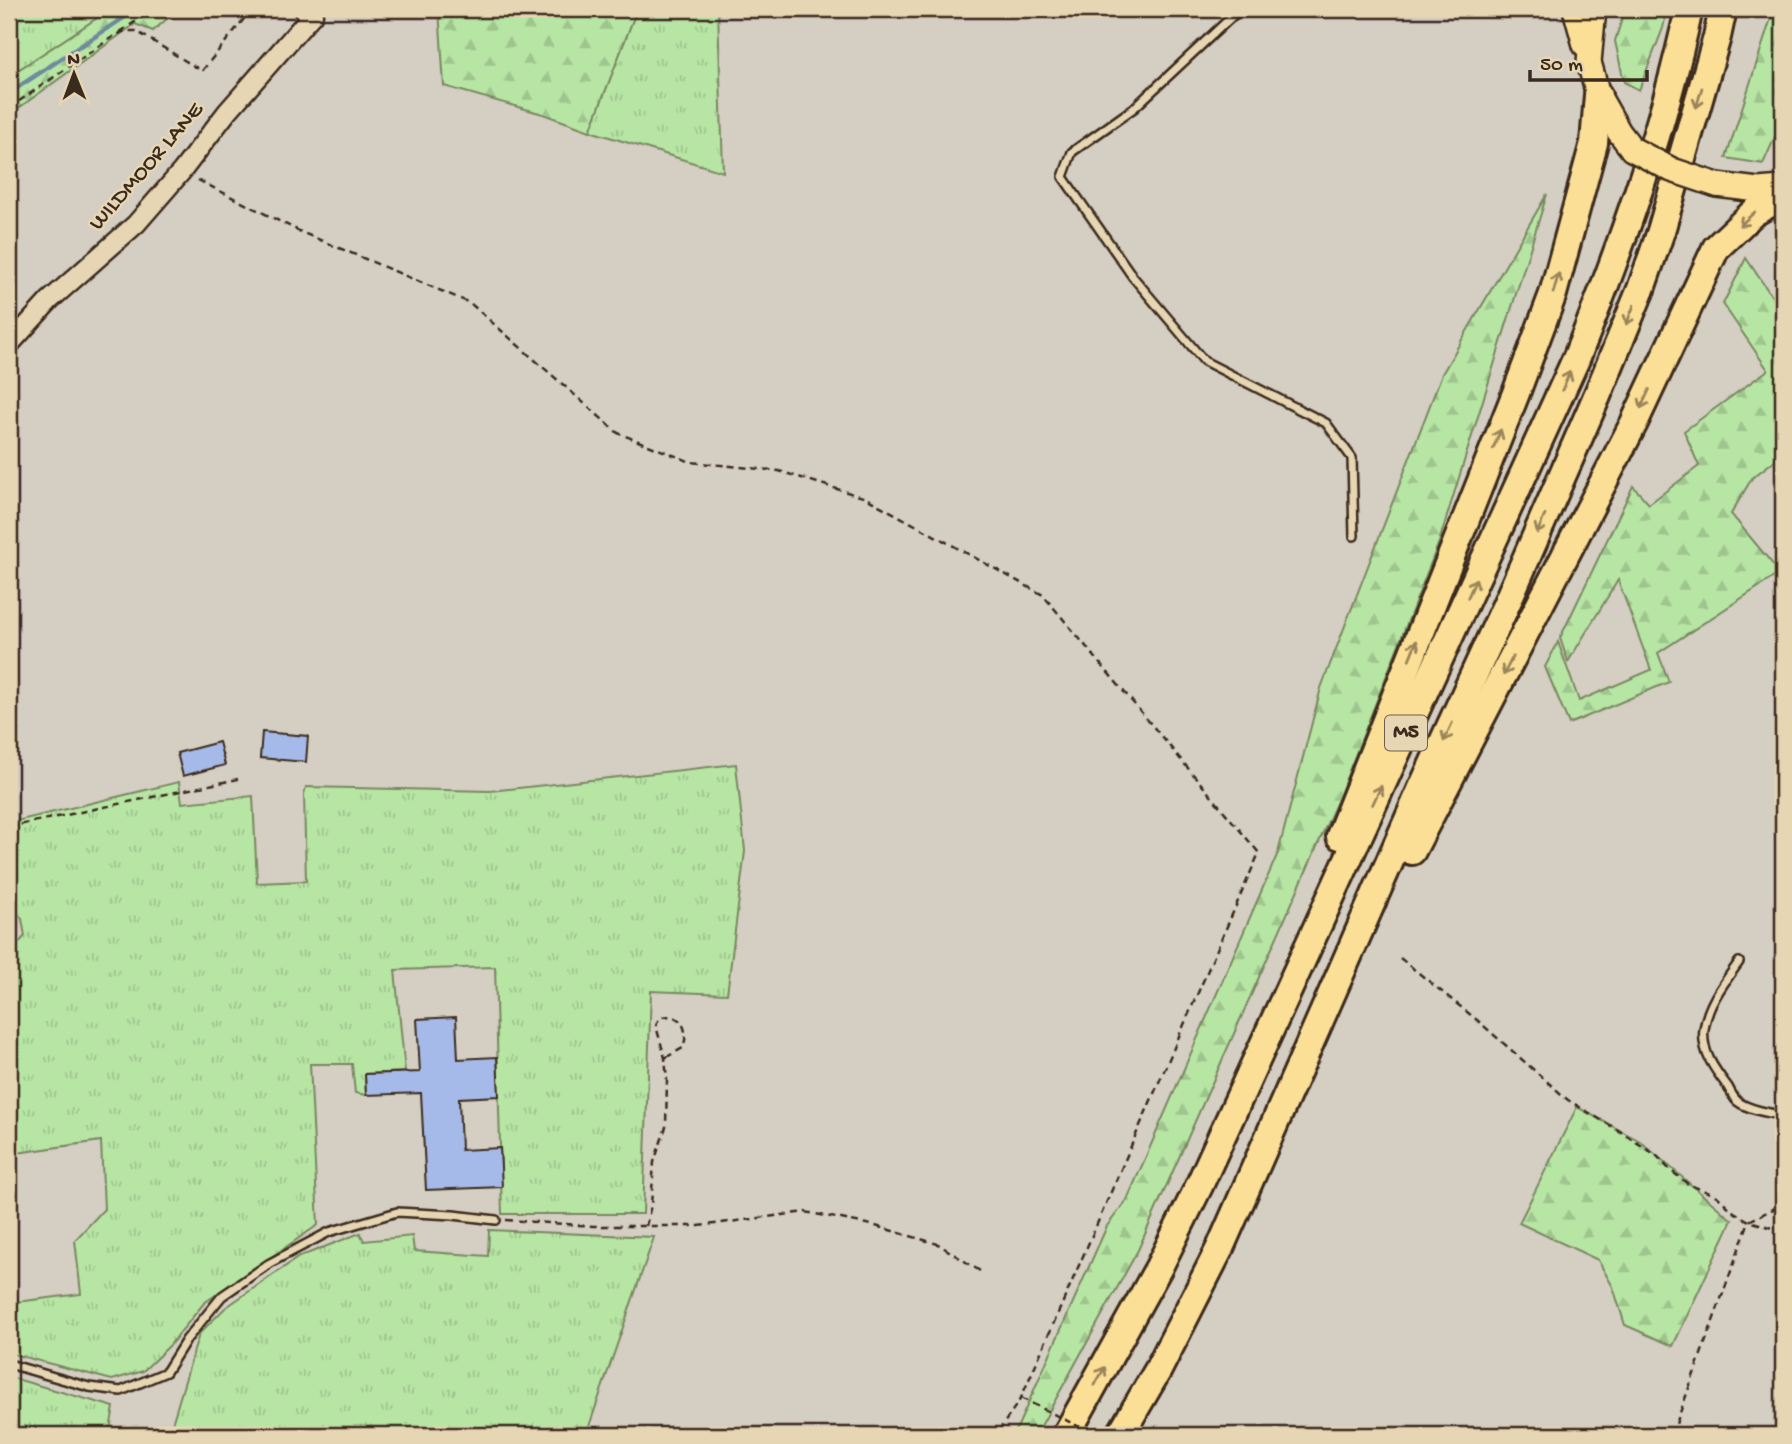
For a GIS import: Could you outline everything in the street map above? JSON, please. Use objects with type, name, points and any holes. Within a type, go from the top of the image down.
[{"type":"highway","points":[[1575,9],[1598,95],[1632,149],[1672,170],[1717,185],[1758,190],[1783,188]]},
{"type":"highway","points":[[1589,61],[1594,9]]},
{"type":"highway","name":"M5","points":[[1066,1435],[1159,1267],[1207,1169],[1576,359],[1636,202],[1660,123],[1689,9]]},
{"type":"highway","name":"M5","points":[[1120,1435],[1158,1370],[1220,1248],[1422,788],[1506,607],[1597,396],[1641,289],[1661,231],[1723,9]]},
{"type":"highway","points":[[1207,1169],[1553,294],[1594,144],[1598,95]]},
{"type":"highway","points":[[1296,1074],[1634,423],[1716,248],[1753,213],[1783,196]]},
{"type":"street","name":"WILDMOOR LANE","points":[[9,345],[50,300],[136,224],[182,171],[309,11]]},
{"type":"lane","points":[[1240,9],[1134,108],[1072,152],[1063,177],[1133,278],[1204,361],[1326,423],[1352,458],[1354,536]]},
{"type":"lane","points":[[1739,962],[1716,993],[1708,1014],[1704,1029],[1706,1053],[1738,1101],[1769,1114],[1783,1115]]},
{"type":"lane","points":[[9,1364],[89,1387],[121,1391],[166,1372],[186,1340],[222,1296],[270,1263],[329,1232],[397,1212],[496,1220]]},
{"type":"path","points":[[9,108],[154,9]]},
{"type":"path","points":[[114,36],[125,31],[136,31],[202,71],[251,9]]},
{"type":"path","points":[[182,171],[300,232],[470,303],[618,433],[691,462],[779,471],[866,498],[1043,595],[1259,853],[1021,1398],[996,1435]]},
{"type":"path","points":[[9,827],[238,779]]},
{"type":"path","points":[[1400,958],[1569,1100],[1657,1156],[1688,1184],[1717,1196],[1734,1212],[1749,1221],[1783,1231]]},
{"type":"path","points":[[646,1226],[651,1205],[654,1162],[666,1127],[665,1058],[656,1026],[659,1018],[667,1015],[682,1023],[686,1030],[686,1040],[683,1048],[665,1058]]},
{"type":"path","points":[[1672,1435],[1749,1221],[1783,1205]]},
{"type":"path","points":[[496,1220],[594,1226],[699,1226],[805,1212],[872,1225],[938,1244],[980,1271]]},
{"type":"path","points":[[1021,1398],[1096,1435]]},
{"type":"green space","points":[[9,9],[111,9],[9,76]]},
{"type":"green space","points":[[111,9],[178,9],[153,31],[135,24],[9,115],[9,76]]},
{"type":"green space","points":[[439,9],[637,9],[590,131],[543,114],[444,86]]},
{"type":"green space","points":[[637,9],[718,9],[723,172],[590,131]]},
{"type":"green space","points":[[1625,9],[1667,9],[1663,28],[1639,90],[1624,82],[1615,41]]},
{"type":"green space","points":[[1774,9],[1783,9],[1783,80],[1777,90],[1783,119],[1763,164],[1726,158]]},
{"type":"green space","points":[[1547,194],[1439,542],[1338,799],[1138,1250],[1036,1435],[1012,1435],[1107,1226],[1127,1200],[1278,853],[1321,688],[1442,374]]},
{"type":"green space","points":[[1746,258],[1783,313],[1783,454],[1752,478],[1731,514],[1780,573],[1658,653],[1669,682],[1569,724],[1545,667],[1558,642],[1579,701],[1651,670],[1618,580],[1568,662],[1560,638],[1633,486],[1649,504],[1699,466],[1684,431],[1768,370],[1723,304]]},
{"type":"green space","points":[[736,764],[745,851],[727,994],[651,991],[643,1214],[502,1214],[495,967],[395,970],[405,1072],[365,1074],[366,1095],[355,1093],[352,1064],[310,1064],[318,1225],[204,1303],[170,1345],[143,1371],[112,1380],[9,1353],[9,1303],[81,1294],[75,1240],[104,1209],[101,1141],[9,1154],[9,946],[18,944],[25,936],[22,919],[11,904],[12,822],[179,782],[182,803],[253,796],[257,883],[306,881],[306,787],[490,791]]},
{"type":"green space","points":[[1577,1107],[1640,1141],[1732,1220],[1673,1346],[1625,1325],[1613,1287],[1598,1260],[1519,1223]]},
{"type":"green space","points":[[489,1230],[654,1237],[586,1435],[206,1435],[172,1424],[199,1334],[225,1308],[299,1257],[360,1233],[364,1241],[412,1236],[414,1251],[488,1256]]},
{"type":"green space","points":[[9,1377],[114,1407],[109,1435],[9,1435]]},
{"type":"building","points":[[262,732],[308,736],[306,762],[260,758]]},
{"type":"building","points":[[219,742],[225,765],[183,776],[177,753]]},
{"type":"building","points":[[456,1017],[458,1059],[497,1057],[499,1096],[459,1098],[461,1150],[500,1148],[502,1187],[426,1190],[421,1093],[366,1095],[365,1074],[420,1072],[417,1019]]},
{"type":"waterway","points":[[9,93],[137,9]]}]
